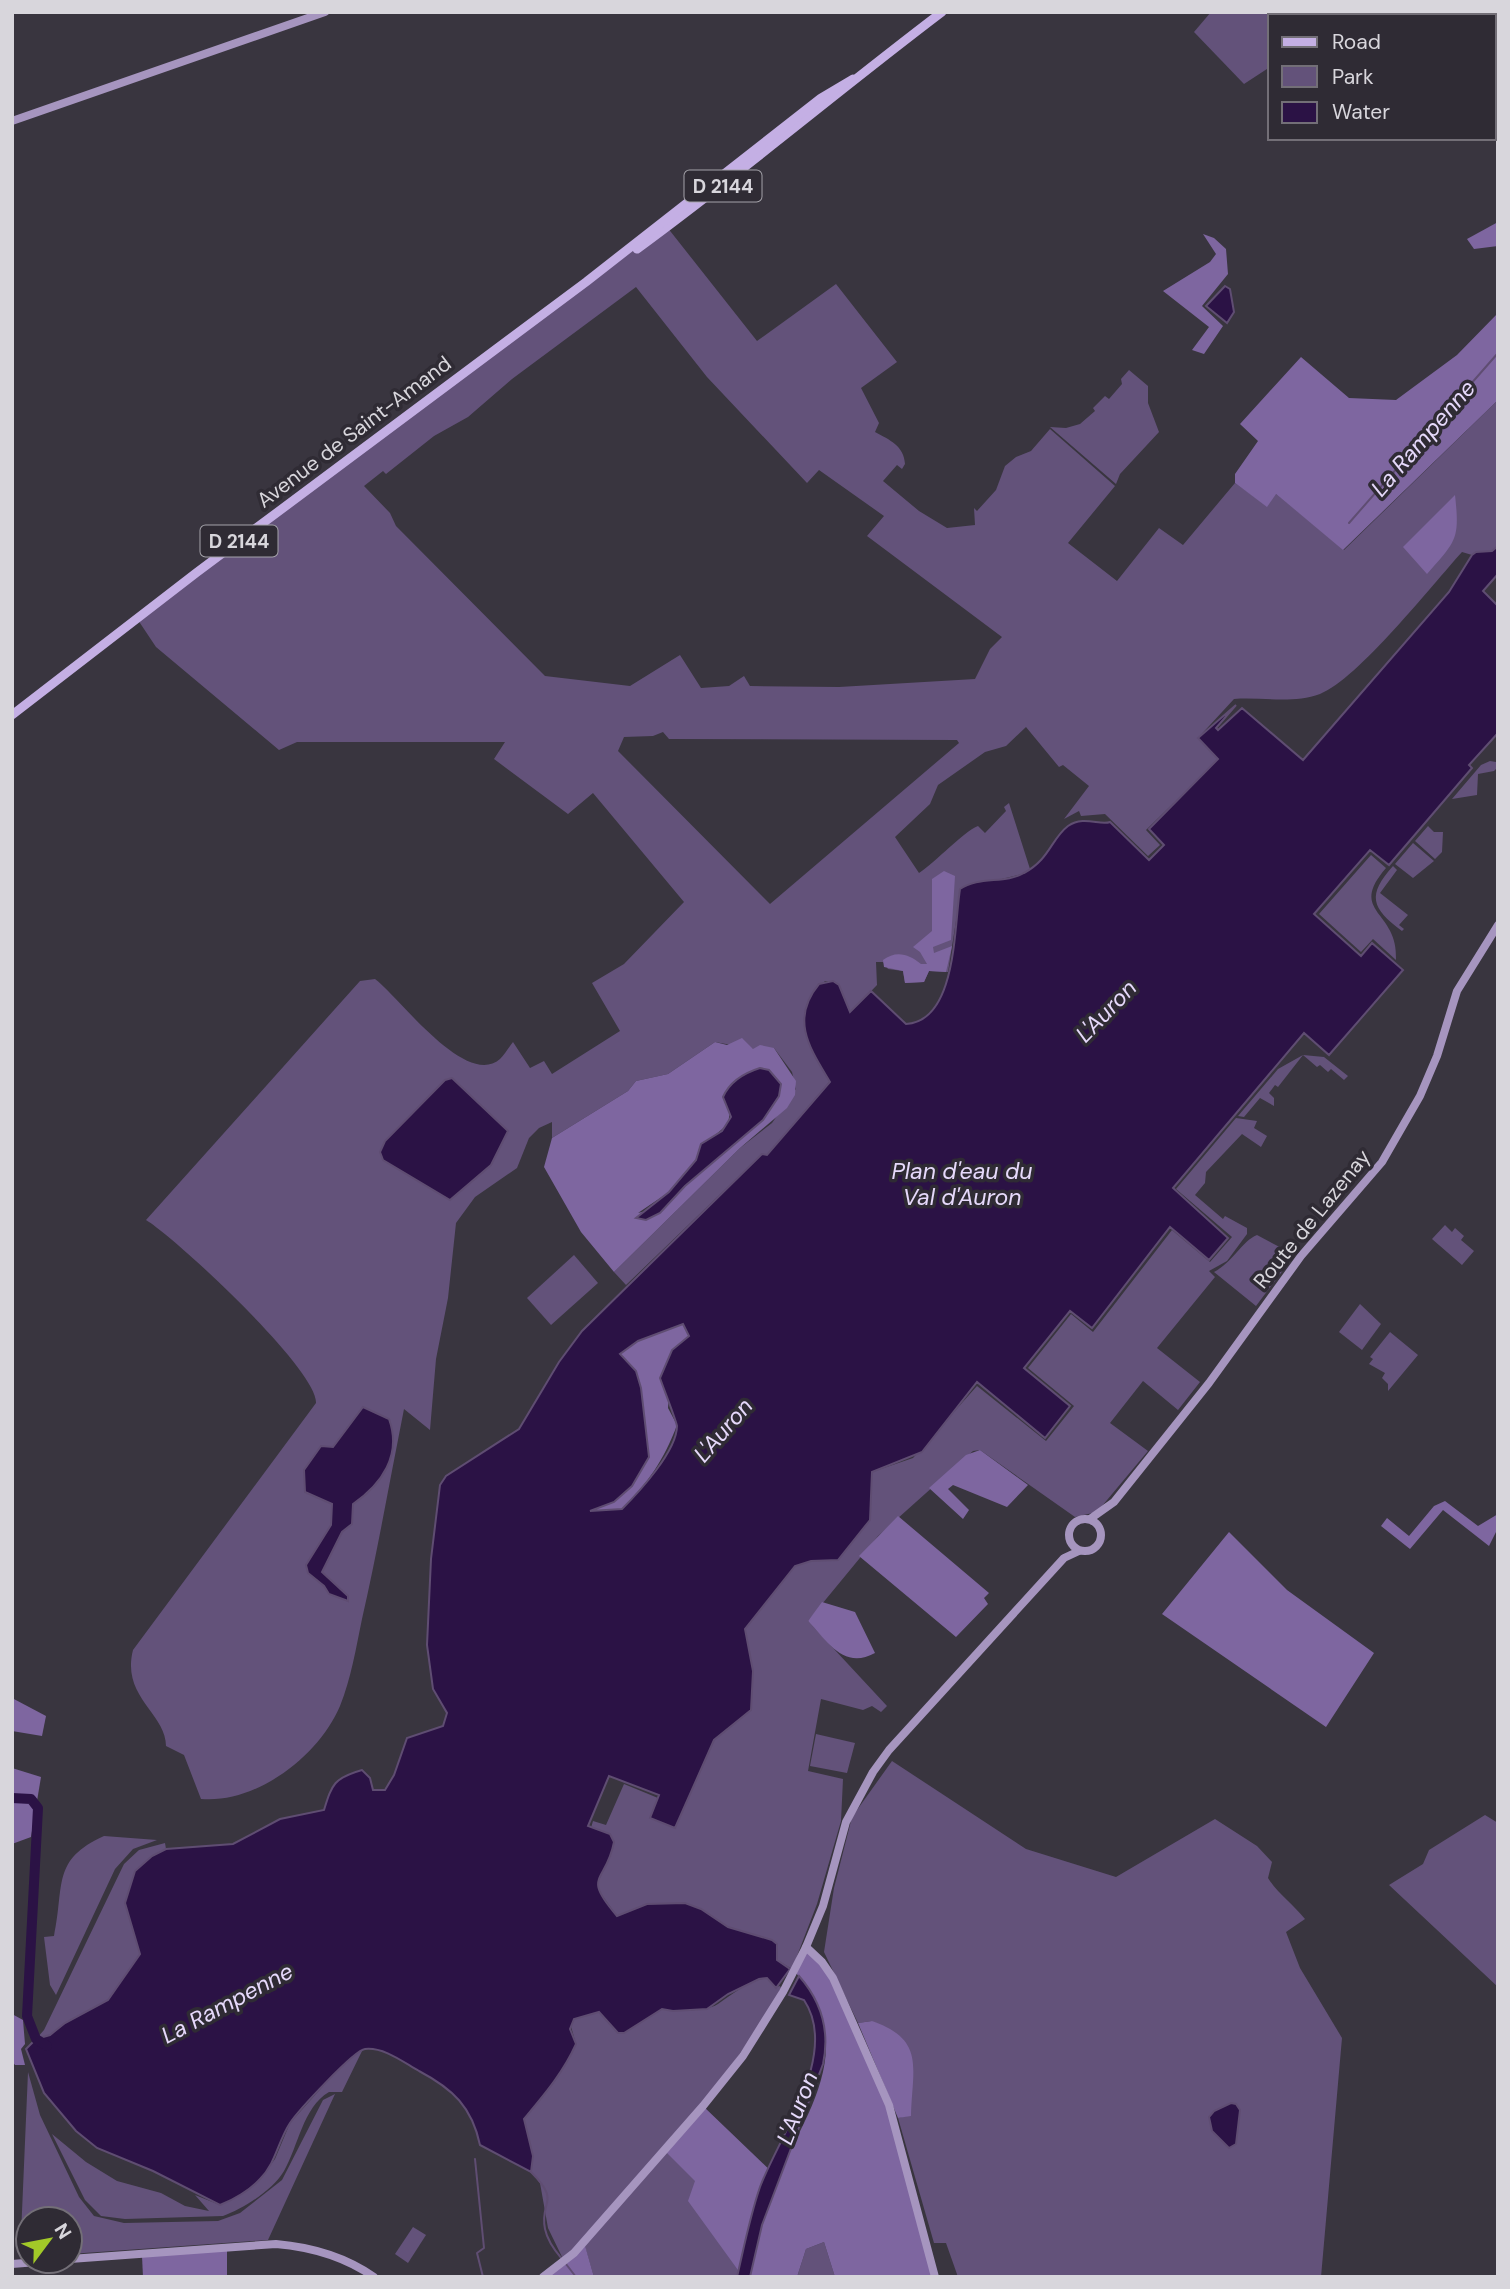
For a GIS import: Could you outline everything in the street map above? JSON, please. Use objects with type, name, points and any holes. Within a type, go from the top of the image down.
[{"type":"main road","name":"Avenue de Saint-Amand","points":[[12,715],[208,564],[703,195],[739,175],[853,79],[942,12]]},
{"type":"main road","name":"Avenue de Saint-Amand","points":[[703,195],[732,166],[826,94],[853,79]]},
{"type":"main road","points":[[732,166],[739,175]]},
{"type":"street","points":[[12,121],[325,12]]},
{"type":"street","name":"Route de Lazenay","points":[[1100,1528],[1108,1509],[1204,1389],[1301,1256],[1382,1162],[1420,1096],[1437,1056],[1457,990],[1498,925]]},
{"type":"street","name":"Route de Lazenay","points":[[1090,1519],[1108,1509]]},
{"type":"street","points":[[1064,1558],[1073,1524],[1079,1520],[1090,1519],[1100,1528],[1102,1537],[1098,1545],[1088,1552],[1079,1550],[1070,1541]]},
{"type":"street","points":[[543,2277],[574,2253],[703,2106],[743,2056],[794,1973],[823,1906],[846,1822],[873,1772],[889,1750],[1064,1558],[1079,1550]]},
{"type":"street","points":[[806,1947],[822,1962],[833,1978],[890,2105],[935,2277]]},
{"type":"street","points":[[84,2258],[276,2244],[303,2246],[333,2255],[374,2277]]},
{"type":"green space","points":[[1211,12],[1268,12],[1268,68],[1244,84],[1194,32]]},
{"type":"green space","points":[[667,227],[757,341],[836,284],[897,362],[861,388],[879,423],[875,432],[895,444],[904,458],[902,469],[897,465],[883,481],[919,511],[947,528],[975,525],[974,508],[977,511],[996,490],[1005,466],[1016,457],[1031,451],[1050,429],[1115,486],[1068,543],[1117,581],[1159,528],[1183,545],[1235,483],[1267,506],[1275,493],[1344,550],[1498,400],[1498,546],[1492,551],[1476,552],[1472,555],[1462,552],[1374,651],[1336,685],[1320,694],[1299,699],[1234,699],[1198,738],[1219,759],[1146,830],[1160,845],[1148,856],[1105,814],[1081,816],[1079,811],[1064,819],[1089,786],[1063,765],[1059,767],[1026,727],[1006,746],[985,752],[938,785],[930,804],[895,837],[919,873],[972,829],[978,826],[985,833],[1006,811],[1004,807],[1009,803],[1030,869],[1022,874],[961,889],[948,972],[929,971],[924,982],[905,983],[903,971],[888,969],[883,962],[876,962],[877,985],[850,1013],[836,984],[825,981],[807,1006],[805,1031],[815,1056],[830,1081],[767,1155],[762,1154],[626,1285],[614,1272],[740,1148],[772,1123],[796,1089],[792,1072],[774,1048],[753,1049],[715,1042],[668,1074],[636,1081],[628,1091],[552,1138],[552,1122],[539,1128],[529,1138],[517,1168],[475,1197],[456,1223],[448,1298],[436,1359],[430,1430],[404,1409],[355,1652],[340,1706],[317,1742],[283,1773],[243,1794],[201,1799],[184,1755],[166,1746],[159,1724],[138,1692],[131,1666],[133,1650],[316,1403],[311,1386],[271,1336],[186,1252],[146,1220],[360,981],[375,979],[434,1037],[470,1062],[486,1065],[500,1059],[513,1042],[530,1068],[544,1061],[552,1074],[620,1031],[592,983],[624,964],[684,902],[593,793],[568,814],[494,759],[505,742],[297,742],[279,750],[156,647],[138,620],[586,282]],"holes":[[[636,287],[707,377],[807,483],[819,470],[884,516],[867,536],[1002,637],[990,649],[975,679],[839,687],[750,686],[744,676],[729,686],[701,688],[680,655],[630,686],[545,676],[396,526],[390,513],[364,486],[383,471],[386,474],[434,436],[468,417],[512,379]],[[663,732],[669,739],[957,740],[959,743],[770,904],[618,751],[624,737],[653,736]]]},
{"type":"green space","points":[[1129,370],[1148,386],[1148,403],[1159,432],[1120,474],[1116,484],[1050,427],[1066,428],[1080,424],[1095,411],[1093,408],[1105,396],[1109,399],[1122,384],[1121,379]]},
{"type":"green space","points":[[1490,761],[1496,762],[1498,767],[1494,771],[1478,774],[1477,795],[1452,799],[1481,765]]},
{"type":"green space","points":[[1428,826],[1434,832],[1443,832],[1442,852],[1435,859],[1415,841]]},
{"type":"green space","points":[[1413,843],[1434,861],[1413,878],[1395,864]]},
{"type":"green space","points":[[1371,855],[1386,868],[1375,883],[1373,904],[1390,931],[1395,944],[1396,960],[1373,939],[1361,952],[1319,914]]},
{"type":"green space","points":[[1393,866],[1397,870],[1380,893],[1408,915],[1399,925],[1404,929],[1402,931],[1384,915],[1376,901],[1379,885]]},
{"type":"green space","points":[[1303,1055],[1324,1057],[1348,1076],[1344,1080],[1331,1069],[1328,1072],[1320,1065],[1317,1067]]},
{"type":"green space","points":[[1303,1055],[1278,1087],[1275,1085],[1269,1093],[1274,1098],[1274,1106],[1260,1098],[1244,1117],[1238,1116],[1278,1069]]},
{"type":"green space","points":[[1236,1118],[1257,1121],[1254,1128],[1267,1136],[1261,1147],[1242,1134],[1206,1172],[1205,1183],[1195,1195],[1223,1219],[1225,1216],[1247,1228],[1247,1234],[1227,1261],[1209,1271],[1215,1277],[1157,1348],[1200,1382],[1178,1410],[1143,1381],[1110,1423],[1148,1451],[1097,1512],[1075,1517],[980,1450],[973,1451],[878,1536],[808,1621],[887,1706],[881,1712],[872,1706],[863,1710],[821,1699],[808,1771],[843,1779],[841,1821],[817,1904],[792,1969],[777,1960],[777,1944],[772,1940],[728,1927],[701,1909],[685,1903],[640,1907],[617,1916],[596,1887],[612,1850],[599,1832],[591,1828],[593,1821],[606,1825],[624,1784],[658,1798],[650,1818],[703,1761],[714,1740],[751,1710],[744,1629],[795,1566],[811,1561],[838,1560],[872,1472],[913,1458],[977,1386],[1046,1441],[1074,1406],[1028,1368],[1071,1314],[1093,1332],[1172,1230],[1210,1262],[1232,1237],[1176,1189]]},
{"type":"green space","points":[[1445,1225],[1452,1232],[1455,1228],[1464,1236],[1461,1240],[1474,1251],[1462,1265],[1432,1239]]},
{"type":"green space","points":[[1257,1235],[1291,1253],[1290,1261],[1256,1306],[1214,1272]]},
{"type":"green space","points":[[574,1255],[598,1283],[551,1325],[527,1298]]},
{"type":"green space","points":[[1360,1304],[1381,1324],[1362,1350],[1339,1332]]},
{"type":"green space","points":[[1390,1332],[1418,1355],[1388,1391],[1388,1384],[1382,1378],[1385,1373],[1369,1364],[1373,1359],[1370,1357]]},
{"type":"green space","points":[[816,1734],[855,1743],[847,1773],[810,1766]]},
{"type":"green space","points":[[892,1761],[1026,1849],[1116,1877],[1215,1819],[1257,1846],[1272,1862],[1268,1878],[1305,1919],[1286,1932],[1300,1968],[1342,2038],[1321,2277],[958,2277],[946,2243],[934,2243],[898,2118],[911,2115],[872,2021],[858,2023],[824,1952],[834,1888],[852,1817]]},
{"type":"green space","points":[[1485,1815],[1498,1823],[1498,1987],[1389,1885],[1423,1864],[1429,1850]]},
{"type":"green space","points":[[104,1836],[157,1840],[133,1849],[115,1869],[56,1995],[50,1985],[44,1937],[54,1936],[63,1876],[68,1865],[87,1845]]},
{"type":"green space","points":[[165,1843],[166,1849],[152,1856],[125,1903],[140,1954],[108,2000],[65,2023],[50,2035],[36,2039],[44,2030],[124,1864],[139,1850]]},
{"type":"green space","points":[[768,1978],[776,1987],[780,1986],[783,1992],[703,2106],[696,2181],[743,2277],[594,2277],[584,2243],[564,2261],[548,2228],[540,2183],[531,2172],[533,2156],[524,2119],[553,2083],[576,2044],[570,2023],[574,2019],[599,2012],[618,2033],[662,2009],[690,2010],[712,2007],[748,1984]]},
{"type":"green space","points":[[363,2049],[342,2092],[329,2092],[313,2107],[279,2178],[257,2198],[223,2216],[125,2219],[101,2216],[85,2200],[52,2134],[86,2162],[117,2181],[161,2193],[185,2206],[209,2211],[195,2195],[220,2205],[259,2180],[275,2159],[290,2123],[349,2057]]},
{"type":"green space","points":[[28,2072],[40,2115],[79,2197],[94,2216],[124,2223],[218,2221],[240,2213],[282,2180],[323,2100],[335,2094],[268,2240],[84,2253],[84,2205],[22,2205]]},
{"type":"green space","points":[[413,2227],[426,2235],[408,2263],[395,2254]]},
{"type":"green space","points":[[824,2242],[835,2277],[797,2277],[806,2249]]},
{"type":"shaded area","points":[[1498,222],[1498,246],[1474,249],[1467,239]]},
{"type":"shaded area","points":[[1203,234],[1214,238],[1226,249],[1228,274],[1202,306],[1223,326],[1204,354],[1192,350],[1209,327],[1163,291],[1210,262],[1216,254]]},
{"type":"shaded area","points":[[1498,313],[1498,400],[1343,550],[1276,494],[1267,507],[1235,483],[1235,474],[1258,441],[1240,424],[1301,357],[1349,398],[1396,400],[1457,355]]},
{"type":"shaded area","points":[[1455,495],[1457,522],[1454,539],[1427,574],[1403,547]]},
{"type":"shaded area","points":[[944,871],[955,876],[951,940],[933,947],[934,953],[952,946],[946,972],[929,971],[924,982],[905,983],[903,971],[884,967],[883,960],[902,954],[921,964],[927,964],[920,952],[913,947],[932,931],[932,879]]},
{"type":"shaded area","points":[[742,1038],[753,1049],[760,1045],[774,1048],[796,1081],[795,1095],[787,1108],[740,1148],[614,1272],[581,1232],[544,1167],[552,1138],[628,1091],[636,1081],[668,1074],[715,1042],[727,1045]],"holes":[[[769,1070],[781,1084],[779,1096],[763,1120],[685,1186],[666,1206],[638,1213],[669,1192],[696,1160],[699,1149],[728,1124],[730,1111]]]},
{"type":"shaded area","points":[[683,1324],[689,1336],[672,1350],[668,1408],[677,1425],[667,1449],[640,1490],[622,1509],[588,1511],[614,1502],[636,1371],[620,1354],[638,1341]]},
{"type":"shaded area","points":[[980,1450],[1028,1485],[1007,1507],[953,1485],[948,1489],[969,1510],[963,1519],[929,1488],[966,1455]]},
{"type":"shaded area","points":[[1445,1501],[1478,1526],[1498,1514],[1498,1528],[1489,1546],[1443,1510],[1410,1549],[1381,1526],[1387,1518],[1409,1536],[1434,1506]]},
{"type":"shaded area","points":[[898,1516],[989,1593],[984,1598],[988,1604],[956,1637],[859,1556]]},
{"type":"shaded area","points":[[1229,1532],[1287,1590],[1374,1653],[1326,1727],[1162,1614]]},
{"type":"shaded area","points":[[822,1602],[855,1612],[875,1653],[854,1658],[845,1656],[830,1645],[808,1621]]},
{"type":"shaded area","points":[[12,1698],[46,1716],[42,1736],[12,1731]]},
{"type":"shaded area","points":[[12,1768],[41,1777],[31,1837],[12,1844]]},
{"type":"shaded area","points":[[806,1947],[822,1962],[889,2105],[935,2277],[835,2277],[824,2242],[806,2249],[797,2277],[743,2277],[688,2201],[695,2181],[664,2150],[703,2106],[777,2177],[813,2103],[825,2063],[826,2043],[821,2017],[795,1971]]},
{"type":"shaded area","points":[[12,2014],[23,2020],[25,2044],[21,2049],[25,2065],[15,2065],[12,2061]]},
{"type":"shaded area","points":[[872,2021],[901,2037],[908,2047],[913,2070],[911,2116],[898,2118],[858,2023]]},
{"type":"shaded area","points":[[584,2242],[594,2277],[543,2277]]},
{"type":"shaded area","points":[[227,2249],[227,2277],[143,2277],[142,2256]]},
{"type":"water","points":[[1225,286],[1230,289],[1234,312],[1227,323],[1206,306]]},
{"type":"water","name":"Plan d'eau du Val d'Auron","points":[[1498,546],[1498,574],[1483,591],[1498,606],[1498,733],[1469,765],[1472,768],[1389,865],[1370,850],[1314,914],[1361,956],[1372,943],[1403,970],[1329,1055],[1304,1033],[1173,1188],[1228,1238],[1209,1260],[1170,1227],[1092,1328],[1070,1311],[1024,1368],[1070,1406],[1045,1438],[977,1382],[922,1452],[872,1472],[870,1520],[838,1560],[811,1561],[795,1566],[745,1629],[753,1671],[751,1710],[714,1740],[675,1828],[650,1818],[659,1795],[609,1776],[588,1826],[610,1834],[614,1842],[598,1885],[600,1893],[617,1916],[647,1904],[685,1903],[701,1909],[728,1927],[772,1940],[777,1944],[777,1960],[790,1969],[776,1988],[767,1978],[759,1979],[728,1994],[707,2009],[662,2009],[624,2033],[618,2033],[599,2012],[574,2019],[570,2029],[576,2044],[571,2055],[524,2119],[533,2156],[531,2172],[480,2145],[466,2110],[442,2085],[393,2056],[372,2049],[365,2049],[350,2059],[290,2123],[270,2166],[260,2179],[241,2194],[220,2205],[153,2171],[97,2148],[76,2131],[44,2093],[26,2049],[36,2039],[50,2035],[65,2023],[108,2000],[140,1954],[125,1903],[135,1871],[152,1856],[166,1849],[233,1844],[280,1819],[324,1810],[335,1783],[362,1770],[370,1778],[373,1790],[385,1790],[394,1775],[407,1738],[443,1726],[447,1713],[433,1689],[427,1645],[431,1559],[440,1485],[446,1476],[519,1429],[559,1362],[582,1331],[762,1154],[767,1155],[830,1082],[810,1046],[804,1022],[810,997],[819,984],[833,981],[839,985],[850,1012],[871,991],[906,1024],[923,1019],[935,1007],[944,990],[950,969],[960,889],[975,883],[1024,873],[1039,862],[1062,831],[1080,821],[1110,822],[1149,860],[1164,845],[1149,829],[1218,759],[1198,738],[1236,705],[1216,728],[1218,730],[1242,708],[1303,760],[1449,592],[1472,555],[1476,552],[1492,551]],"holes":[[[683,1324],[689,1336],[672,1350],[660,1378],[677,1426],[671,1447],[656,1470],[622,1509],[590,1511],[614,1502],[632,1486],[649,1457],[641,1388],[636,1371],[620,1354],[638,1341]]]},
{"type":"water","points":[[760,1068],[769,1070],[781,1084],[779,1096],[763,1120],[685,1186],[660,1213],[646,1220],[636,1218],[669,1192],[696,1160],[701,1144],[722,1131],[731,1117],[723,1097],[729,1086],[743,1075]]},
{"type":"water","points":[[452,1078],[508,1131],[491,1165],[450,1200],[383,1160],[380,1152],[385,1141],[445,1080]]},
{"type":"water","points":[[363,1407],[389,1419],[393,1445],[387,1468],[381,1478],[353,1504],[352,1524],[342,1532],[322,1572],[348,1596],[348,1601],[329,1594],[324,1586],[308,1573],[306,1565],[331,1525],[332,1504],[305,1492],[304,1470],[321,1446],[333,1447]]},
{"type":"water","points":[[799,1976],[813,1996],[822,2017],[825,2040],[823,2064],[762,2225],[750,2277],[737,2277],[760,2187],[803,2095],[811,2069],[815,2045],[813,2021],[804,2000],[789,1995]]},
{"type":"water","points":[[1231,2103],[1236,2104],[1240,2110],[1236,2144],[1229,2148],[1212,2131],[1209,2117],[1214,2111]]},
{"type":"waterway","name":"La Rampenne","points":[[1349,523],[1498,353]]},
{"type":"waterway","name":"La Rampenne","points":[[12,1798],[31,1799],[38,1808],[27,2016],[36,2039],[47,2046]]},
{"type":"waterway","points":[[475,2159],[484,2248],[477,2253],[483,2277]]},
{"type":"waterway","points":[[531,2172],[545,2190],[545,2229],[562,2259]]},
{"type":"waterway","points":[[566,2264],[576,2277]]},
{"type":"water label","name":"L'Auron","points":[[1106,1011]]},
{"type":"water label","name":"L'Auron","points":[[723,1430]]},
{"type":"water label","name":"L'Auron","points":[[797,2108]]}]
